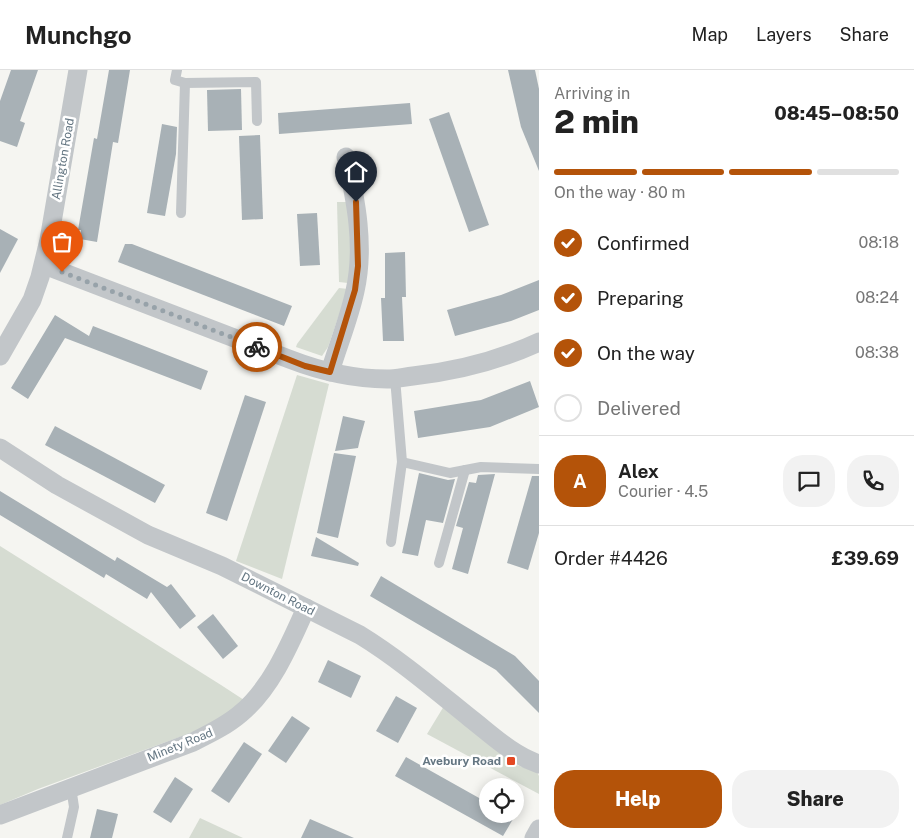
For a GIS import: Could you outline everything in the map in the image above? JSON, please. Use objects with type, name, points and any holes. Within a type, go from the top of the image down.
[{"type":"street","name":"Allington Road","points":[[0,356],[32,300],[44,265],[50,240],[78,70]]},
{"type":"street","points":[[330,372],[355,290],[358,266],[356,202],[346,158]]},
{"type":"street","points":[[44,265],[305,366],[359,377],[394,378],[427,375],[479,365],[513,354],[539,342]]},
{"type":"street","name":"Downton Road","points":[[0,448],[57,485],[148,535],[222,566],[379,647],[507,748],[525,760],[539,764]]},
{"type":"street","name":"Minety Road","points":[[0,815],[193,742],[217,730],[240,714],[256,697],[275,670],[306,608]]},
{"type":"street","points":[[534,838],[539,829]]},
{"type":"lane","points":[[177,70],[175,80],[185,83],[256,82],[257,121]]},
{"type":"lane","points":[[181,213],[185,83]]},
{"type":"lane","points":[[391,542],[402,462],[394,378]]},
{"type":"lane","points":[[402,462],[450,473],[481,467],[539,469]]},
{"type":"lane","points":[[440,563],[465,470]]},
{"type":"lane","points":[[67,838],[74,807],[71,787]]},
{"type":"shaded area","points":[[337,202],[347,202],[350,205],[350,272],[348,283],[339,282]]},
{"type":"shaded area","points":[[339,288],[348,289],[328,347],[322,356],[296,347],[297,344]]},
{"type":"shaded area","points":[[297,375],[329,384],[282,579],[236,561]]},
{"type":"shaded area","points":[[0,546],[244,700],[223,718],[196,731],[38,789],[0,805]]},
{"type":"shaded area","points":[[444,706],[514,764],[537,772],[539,776],[539,794],[524,786],[524,778],[509,778],[427,734]]},
{"type":"shaded area","points":[[200,818],[243,838],[189,838]]},
{"type":"building","points":[[11,70],[38,70],[20,121],[25,123],[17,147],[0,141],[0,101]]},
{"type":"building","points":[[109,70],[130,70],[118,143],[113,142],[97,242],[80,239],[81,230],[78,230],[94,138],[97,139]]},
{"type":"building","points":[[508,70],[535,70],[539,89],[539,171],[521,127]]},
{"type":"building","points":[[241,89],[242,130],[208,131],[207,90]]},
{"type":"building","points":[[410,103],[412,124],[279,134],[278,113]]},
{"type":"building","points":[[449,112],[489,225],[469,232],[429,119]]},
{"type":"building","points":[[162,124],[177,127],[176,154],[165,216],[147,213]]},
{"type":"building","points":[[260,135],[263,219],[242,220],[239,136]]},
{"type":"building","points":[[317,213],[320,265],[300,266],[297,214]]},
{"type":"building","points":[[0,229],[18,239],[0,273]]},
{"type":"building","points":[[125,244],[132,244],[292,306],[284,326],[118,262]]},
{"type":"building","points":[[405,252],[406,297],[402,297],[404,341],[383,341],[381,298],[385,298],[385,253]]},
{"type":"building","points":[[539,280],[539,310],[511,321],[455,336],[447,310],[501,295]]},
{"type":"building","points":[[55,315],[89,336],[93,326],[208,371],[201,390],[65,338],[28,399],[11,388]]},
{"type":"building","points":[[530,381],[539,407],[490,427],[418,438],[414,411],[481,400]]},
{"type":"building","points":[[245,395],[266,402],[227,521],[206,513]]},
{"type":"building","points":[[343,416],[365,421],[358,448],[335,451]]},
{"type":"building","points":[[55,426],[165,485],[155,503],[45,445]]},
{"type":"building","points":[[334,453],[356,456],[338,538],[317,533]]},
{"type":"building","points":[[419,473],[448,480],[455,479],[443,523],[426,520],[418,556],[402,553]]},
{"type":"building","points":[[495,474],[468,574],[452,569],[463,528],[456,526],[469,482],[476,483],[478,475]]},
{"type":"building","points":[[532,476],[539,476],[539,533],[528,570],[507,563]]},
{"type":"building","points":[[0,491],[115,561],[117,557],[167,587],[171,584],[196,616],[180,629],[151,592],[147,599],[106,574],[104,578],[0,515]]},
{"type":"building","points":[[316,537],[359,563],[358,566],[311,556]]},
{"type":"building","points":[[381,576],[515,656],[539,681],[539,713],[496,670],[370,596]]},
{"type":"building","points":[[213,614],[238,646],[223,659],[197,627]]},
{"type":"building","points":[[328,660],[361,676],[351,698],[318,682]]},
{"type":"building","points":[[396,696],[417,708],[398,743],[376,731]]},
{"type":"building","points":[[292,716],[310,728],[286,763],[268,751]]},
{"type":"building","points":[[244,742],[262,754],[229,803],[211,791]]},
{"type":"building","points":[[406,757],[479,798],[479,823],[395,776]]},
{"type":"building","points":[[175,777],[193,789],[171,823],[153,812]]},
{"type":"building","points":[[97,809],[118,814],[112,838],[90,838]]},
{"type":"building","points":[[310,819],[354,838],[301,838]]},
{"type":"building","points":[[480,823],[511,823],[503,836]]},
{"type":"way so far","points":[[62,272],[257,347]]},
{"type":"place","name":"Avebury Road","points":[[511,761]]},
{"type":"route","points":[[257,347],[305,366],[330,372],[355,290],[358,266],[356,202]]}]
